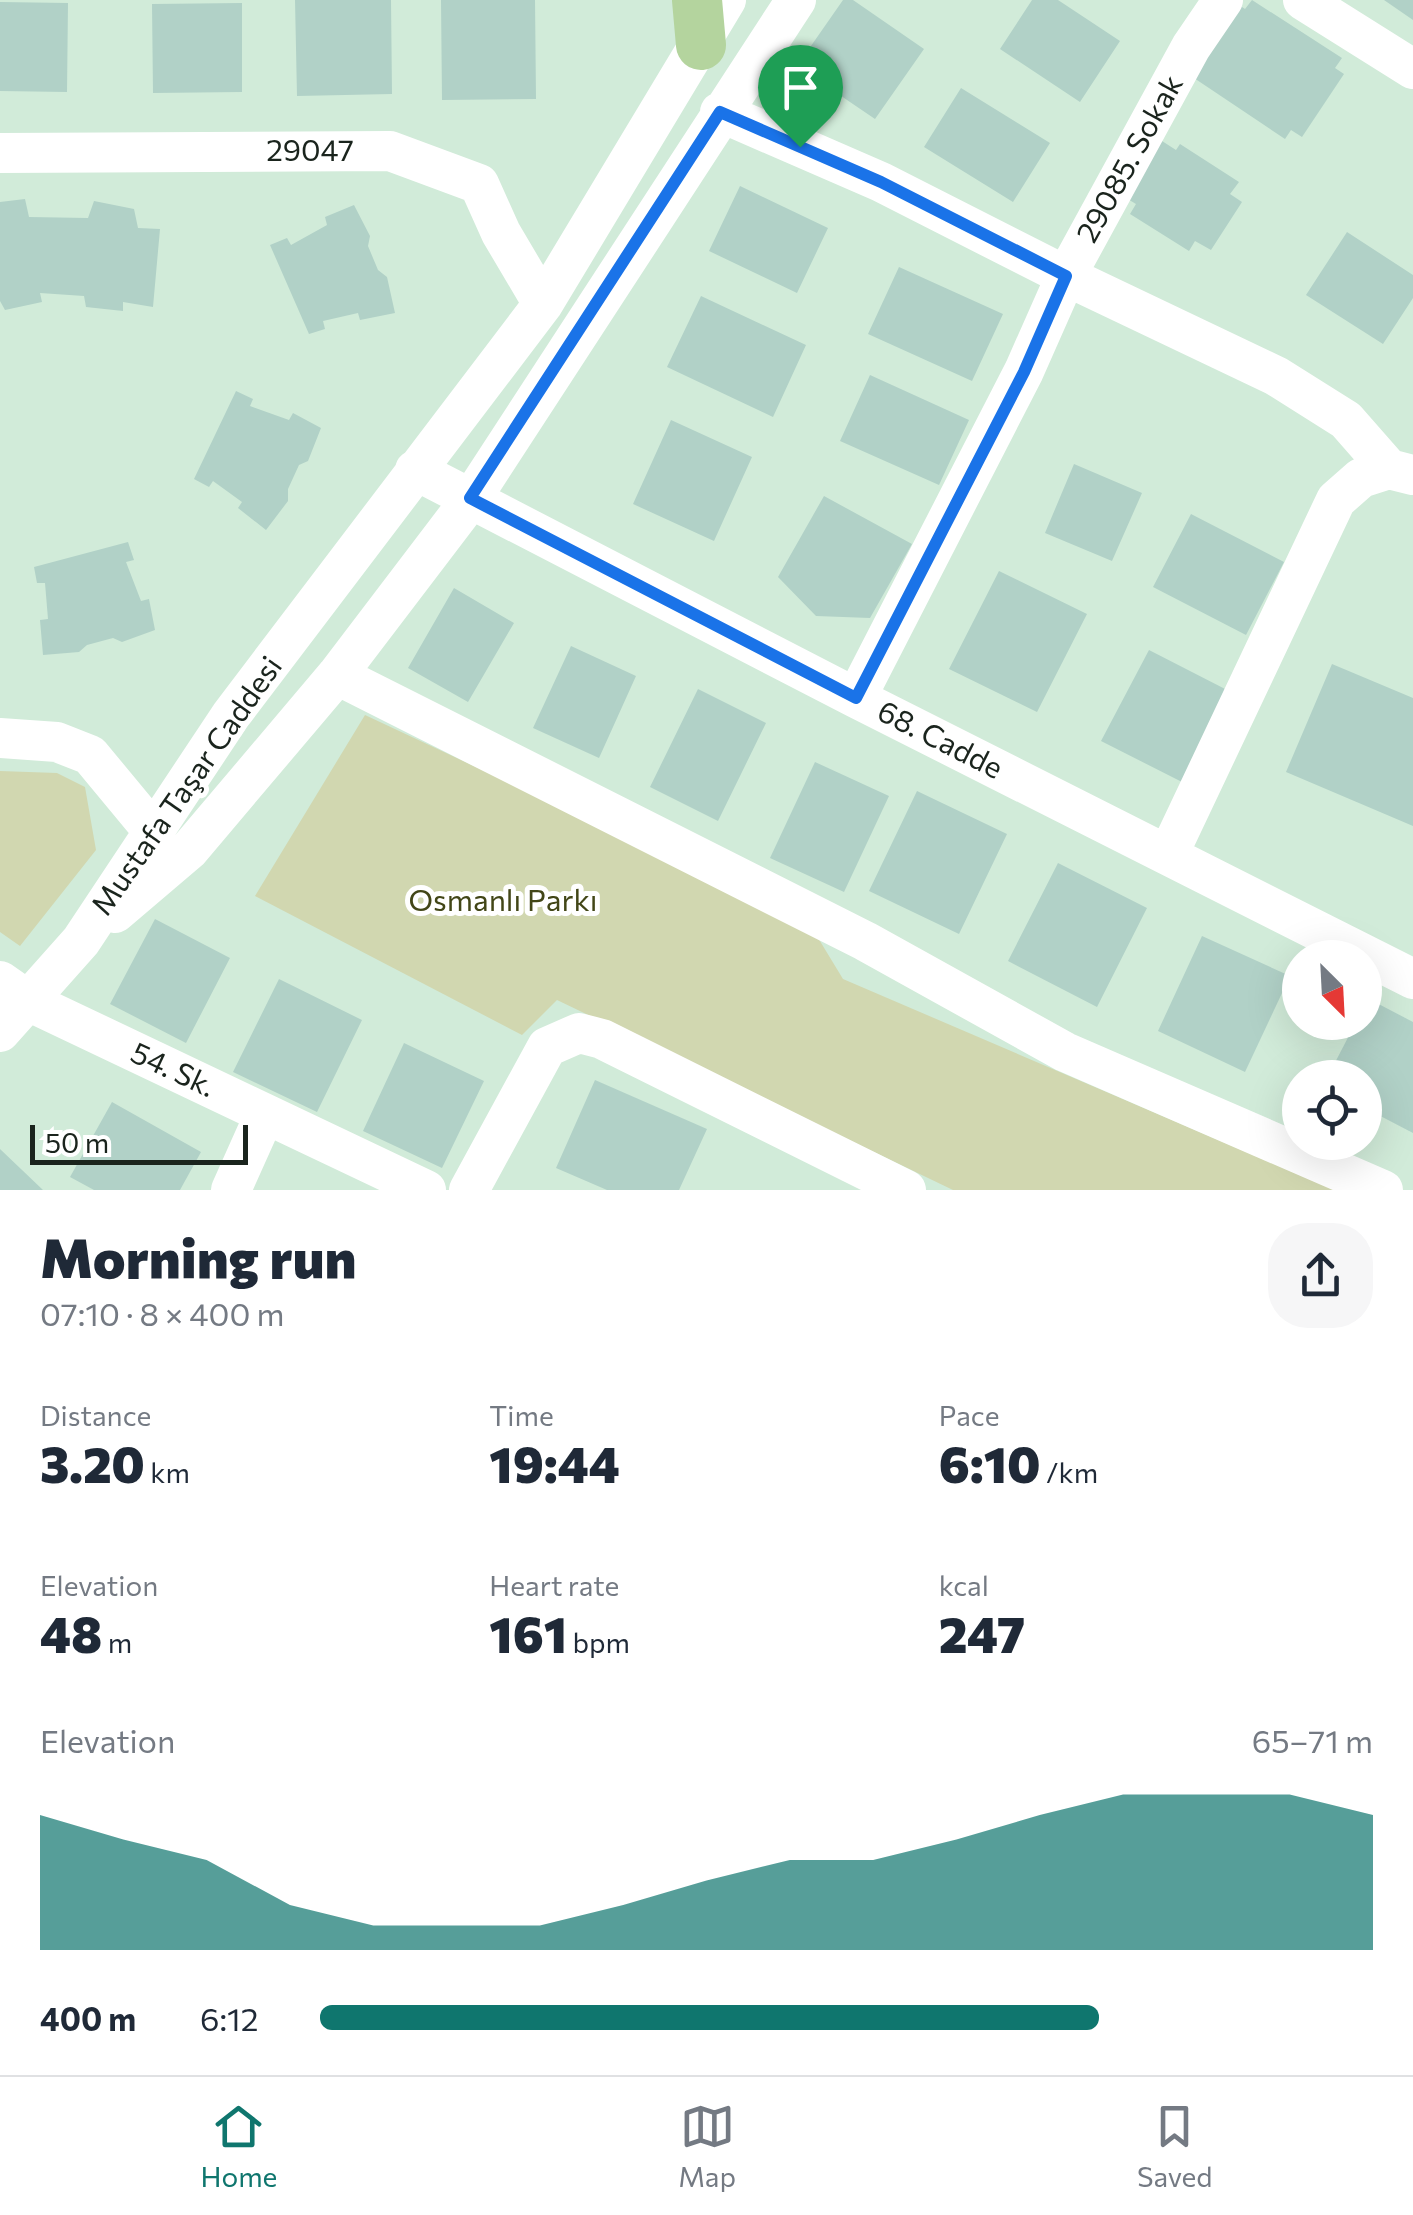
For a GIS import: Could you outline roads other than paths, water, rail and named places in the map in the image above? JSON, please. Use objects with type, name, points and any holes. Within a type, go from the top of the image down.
[{"type":"street","name":"Mustafa Taşar Caddesi","points":[[81,941],[232,716],[543,304],[699,22],[726,0]]},
{"type":"street","name":"Mustafa Taşar Caddesi","points":[[81,941],[189,850],[337,675],[470,498],[796,0]]},
{"type":"street","name":"29085. Sokak","points":[[856,698],[1024,372],[1066,276],[1192,47],[1223,0]]},
{"type":"street","points":[[1302,0],[1413,69]]},
{"type":"street","points":[[720,112],[881,182],[1276,376],[1346,420],[1401,472]]},
{"type":"street","name":"29047","points":[[0,152],[390,151],[479,184],[501,233],[543,304]]},
{"type":"street","name":"68. Cadde","points":[[416,470],[1413,979]]},
{"type":"street","points":[[1168,856],[1336,500],[1361,478],[1401,472]]},
{"type":"street","points":[[337,675],[866,941],[1065,1052],[1384,1190]]},
{"type":"street","points":[[0,738],[57,742],[90,754],[152,831]]},
{"type":"street","points":[[0,1032],[15,991],[81,941]]},
{"type":"street","name":"54. Sk.","points":[[15,991],[426,1190]]},
{"type":"street","points":[[468,1190],[547,1047],[579,1033],[602,1040],[906,1190]]},
{"type":"street","points":[[231,1190],[265,1114]]},
{"type":"park label","name":"Osmanlı Parkı","points":[[503,901]]}]
